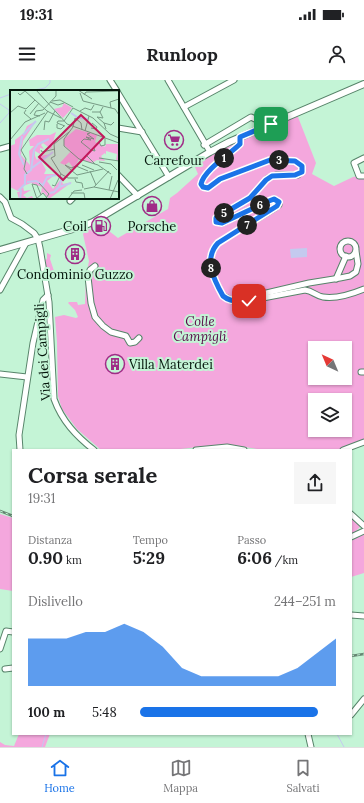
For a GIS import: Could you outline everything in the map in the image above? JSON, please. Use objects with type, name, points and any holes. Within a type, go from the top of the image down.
[{"type":"main road","points":[[0,250],[93,222],[210,152],[240,137],[364,84]]},
{"type":"street","points":[[110,80],[117,90]]},
{"type":"street","points":[[168,80],[204,145],[210,152]]},
{"type":"street","points":[[184,107],[234,80]]},
{"type":"street","points":[[119,94],[169,177]]},
{"type":"street","points":[[204,145],[251,117],[261,122],[265,127]]},
{"type":"street","points":[[119,128],[142,132]]},
{"type":"street","points":[[240,137],[240,144],[202,179],[201,184],[203,187],[208,188],[220,179],[270,160],[295,161],[300,164],[303,169],[298,175],[272,176],[266,180],[250,198],[216,218],[216,222],[222,223],[274,199],[279,202],[277,206],[218,243],[212,251],[210,266],[222,295],[226,299],[233,301],[249,301],[305,290],[312,291],[322,297],[332,297],[346,295],[364,289]]},
{"type":"street","points":[[0,149],[10,146]]},
{"type":"street","points":[[364,158],[354,163],[359,176],[364,176]]},
{"type":"street","points":[[119,176],[138,196]]},
{"type":"street","points":[[0,197],[5,202],[11,218],[29,228],[38,239]]},
{"type":"street","name":"Via dei Campigli","points":[[38,239],[48,294],[52,341],[54,400],[59,411],[74,433],[93,449]]},
{"type":"street","points":[[233,301],[309,283],[350,276],[356,272],[358,264],[356,246],[353,242],[344,242],[341,246],[341,251],[346,256]]},
{"type":"street","points":[[0,290],[26,243]]},
{"type":"street","points":[[346,256],[353,255],[356,251]]},
{"type":"street","points":[[336,279],[346,256]]},
{"type":"street","points":[[95,266],[90,270],[88,277],[91,303],[95,317],[111,332],[126,336],[130,343],[135,342],[139,338]]},
{"type":"street","points":[[20,449],[19,435],[33,343],[43,300],[48,294]]},
{"type":"street","points":[[0,374],[27,377]]},
{"type":"street","points":[[346,449],[364,442]]},
{"type":"street","points":[[206,449],[227,447],[238,449]]},
{"type":"street","points":[[352,515],[364,526]]},
{"type":"street","points":[[352,537],[364,531]]},
{"type":"street","points":[[352,614],[364,616]]},
{"type":"street","points":[[0,649],[6,631],[12,632]]},
{"type":"street","points":[[5,669],[12,668]]},
{"type":"street","points":[[352,714],[364,699]]},
{"type":"street","points":[[308,735],[311,747]]},
{"type":"green space","name":"Colle Campigli","points":[[295,116],[298,117],[316,163],[312,174],[334,186],[353,177],[364,175],[364,440],[342,449],[258,449],[226,444],[180,449],[100,449],[77,429],[62,409],[58,396],[55,317],[64,315],[76,318],[78,317],[75,310],[68,303],[77,302],[78,305],[85,304],[86,277],[89,261],[83,234],[89,229],[94,233],[109,227],[109,231],[118,238],[168,209],[170,198],[198,174],[194,165],[225,146]]},
{"type":"green space","points":[[47,253],[51,255],[50,259],[54,271],[48,273],[45,260],[47,259]]},
{"type":"green space","points":[[0,514],[12,518],[12,591],[0,589]]},
{"type":"green space","points":[[352,517],[358,523],[360,527],[352,535]]},
{"type":"green space","points":[[364,534],[364,573],[352,577],[352,540]]},
{"type":"green space","points":[[19,735],[50,735],[45,747],[0,747],[0,742],[5,745],[14,746]]},
{"type":"water","points":[[307,248],[307,257],[291,258],[290,249]]},
{"type":"waterway","points":[[34,90],[45,88],[50,83],[50,80]]},
{"type":"waterway","points":[[0,98],[10,94]]},
{"type":"waterway","points":[[0,104],[9,110],[9,113],[0,123]]},
{"type":"waterway","points":[[42,747],[46,735]]},
{"type":"waterway","points":[[338,735],[344,747]]},
{"type":"railway","points":[[0,511],[12,516]]},
{"type":"railway","points":[[352,656],[364,654]]},
{"type":"place","name":"Carrefour","points":[[174,140]]},
{"type":"place","name":"Porsche","points":[[152,206]]},
{"type":"place","name":"Coil","points":[[101,226]]},
{"type":"place","name":"Condominio Guzzo","points":[[75,254]]},
{"type":"place","name":"Villa Materdei","points":[[115,364]]},
{"type":"route","points":[[249,301],[235,302],[226,299],[222,295],[210,266],[212,251],[218,243],[279,205],[279,202],[274,199],[222,223],[216,222],[216,218],[250,198],[268,178],[276,175],[298,175],[302,172],[302,166],[295,161],[270,160],[220,179],[208,188],[202,186],[201,181],[208,172],[240,144],[240,137],[271,124]]}]
